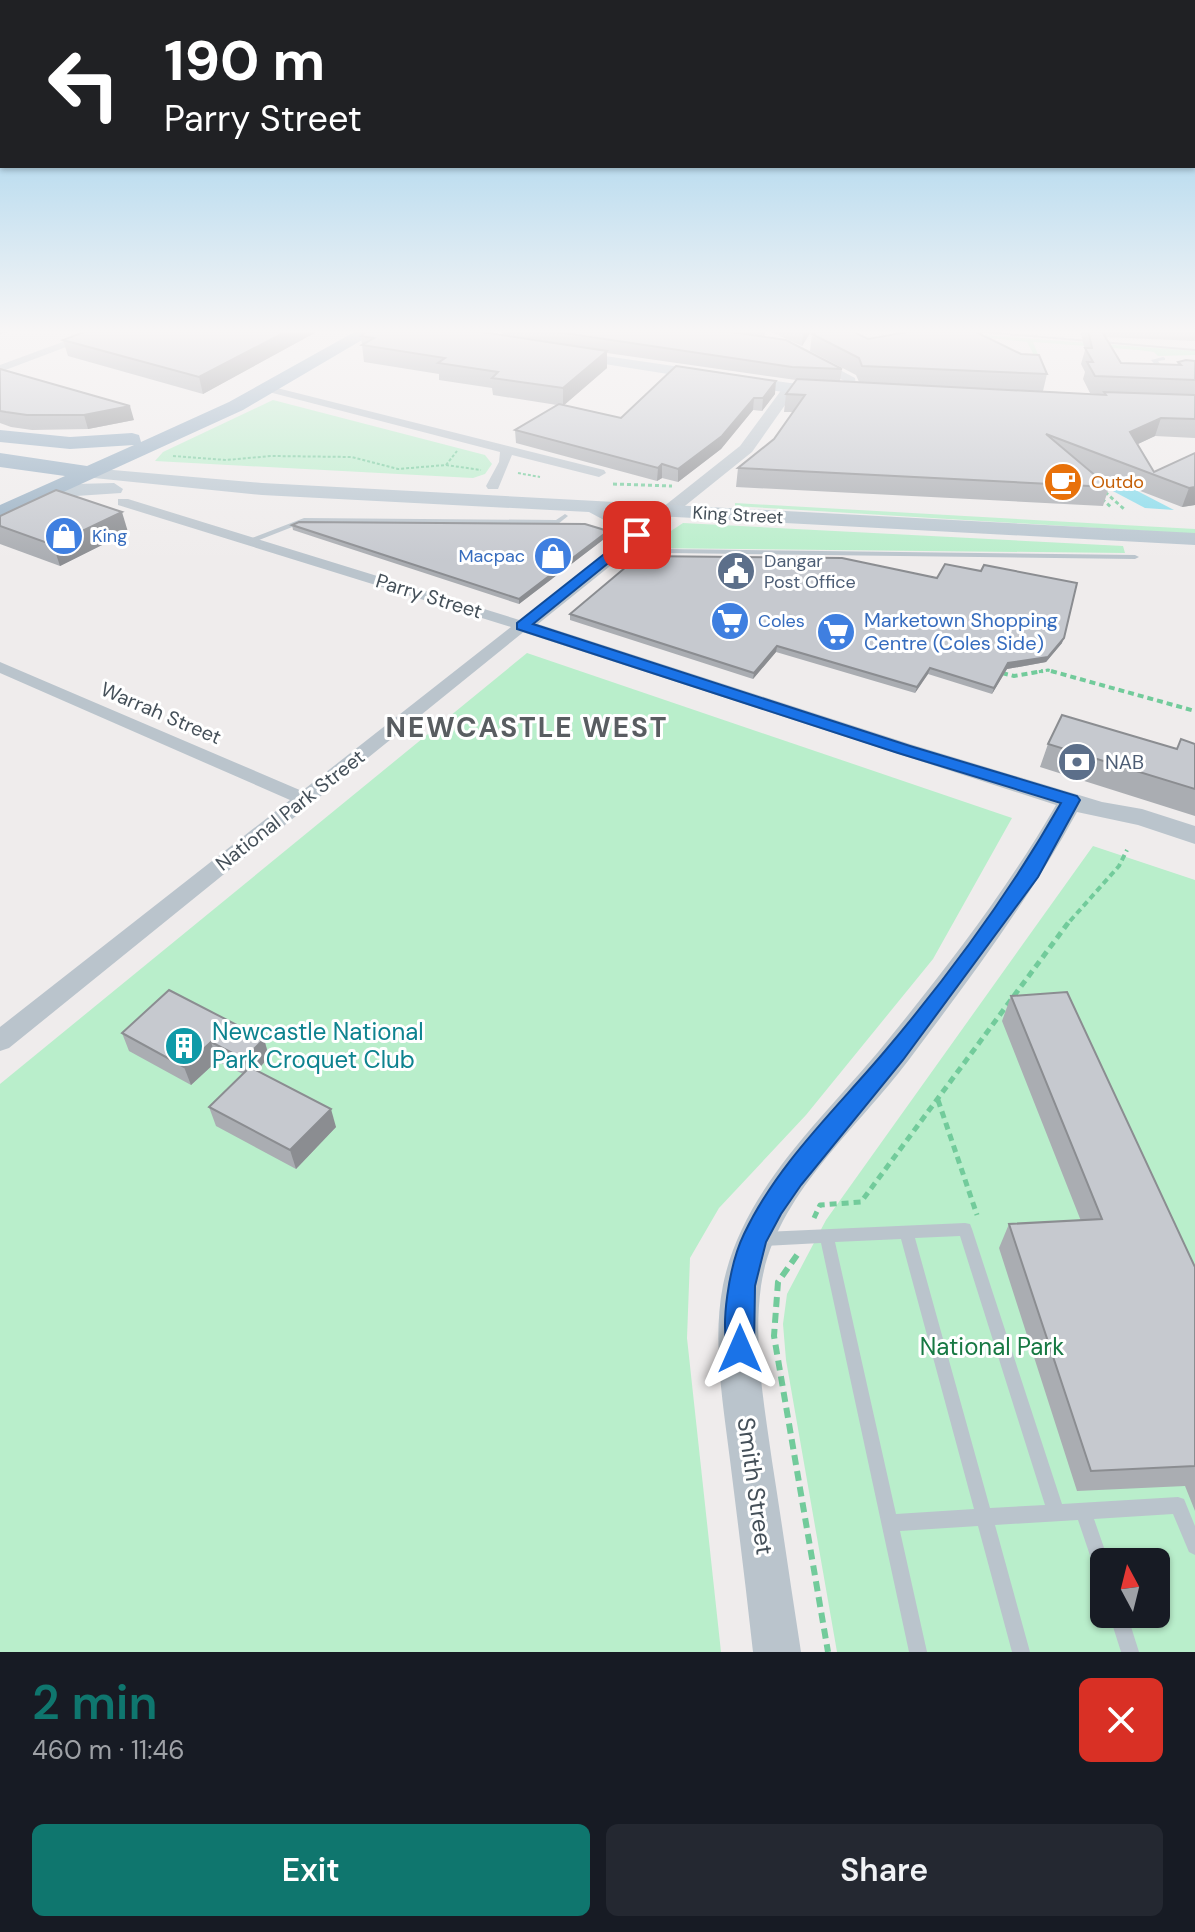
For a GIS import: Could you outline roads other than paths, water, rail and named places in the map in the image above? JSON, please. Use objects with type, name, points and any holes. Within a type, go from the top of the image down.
[{"type":"highway","points":[[0,514],[36,499],[132,439],[202,407]]},
{"type":"highway","points":[[0,495],[58,470],[117,461],[231,407]]},
{"type":"highway","points":[[0,437],[79,444],[132,439]]},
{"type":"highway","points":[[0,437],[90,465]]},
{"type":"highway","points":[[0,460],[58,470]]},
{"type":"main road","name":"King Street","points":[[117,461],[202,470],[497,478],[1195,523]]},
{"type":"main road","name":"King Street","points":[[90,465],[262,489],[566,511],[667,511],[1195,539]]},
{"type":"main road","points":[[36,499],[84,489],[192,492],[262,489]]},
{"type":"main road","points":[[566,511],[597,512],[626,524],[622,547]]},
{"type":"street","points":[[339,407],[601,478]]},
{"type":"street","name":"National Park Street","points":[[0,1041],[667,511],[679,491],[746,449],[776,407]]},
{"type":"street","points":[[497,478],[506,450]]},
{"type":"street","name":"Parry Street","points":[[123,502],[523,626],[904,750],[1086,805],[1142,817],[1195,835]]},
{"type":"street","name":"Warrah Street","points":[[0,667],[304,799]]},
{"type":"street","name":"Parry Street","points":[[1086,805],[1135,834],[1195,854]]},
{"type":"street","name":"Smith Street","points":[[777,1652],[742,1392],[739,1334],[742,1286],[754,1240],[792,1177],[895,1054],[1031,872],[1086,805]]},
{"type":"lane","points":[[251,540],[304,520],[558,522],[566,511]]},
{"type":"lane","name":"King Street","points":[[622,547],[666,551],[1135,557]]},
{"type":"lane","points":[[754,1240],[965,1229],[1056,1512]]},
{"type":"lane","points":[[906,1232],[1021,1652]]},
{"type":"lane","points":[[827,1236],[918,1652]]},
{"type":"lane","points":[[890,1523],[1178,1505],[1195,1546]]},
{"type":"lane","points":[[1083,1511],[1096,1548]]},
{"type":"lane","points":[[1122,1628],[1130,1652]]},
{"type":"water","points":[[1066,454],[1174,510],[1145,508],[1056,461]]},
{"type":"place","name":"Outdo","points":[[1063,482]]},
{"type":"place","name":"King","points":[[64,536]]},
{"type":"place","name":"Macpac","points":[[553,556]]},
{"type":"place","name":"Dangar Post Office","points":[[736,571]]},
{"type":"place","name":"Coles","points":[[730,621]]},
{"type":"place","name":"Marketown Shopping Centre (Coles Side)","points":[[836,632]]},
{"type":"place","name":"NAB","points":[[1077,762]]},
{"type":"place","name":"Newcastle National Park Croquet Club","points":[[184,1046]]},
{"type":"district","name":"NEWCASTLE WEST","points":[[527,727]]},
{"type":"park label","name":"National Park","points":[[992,1347]]}]
